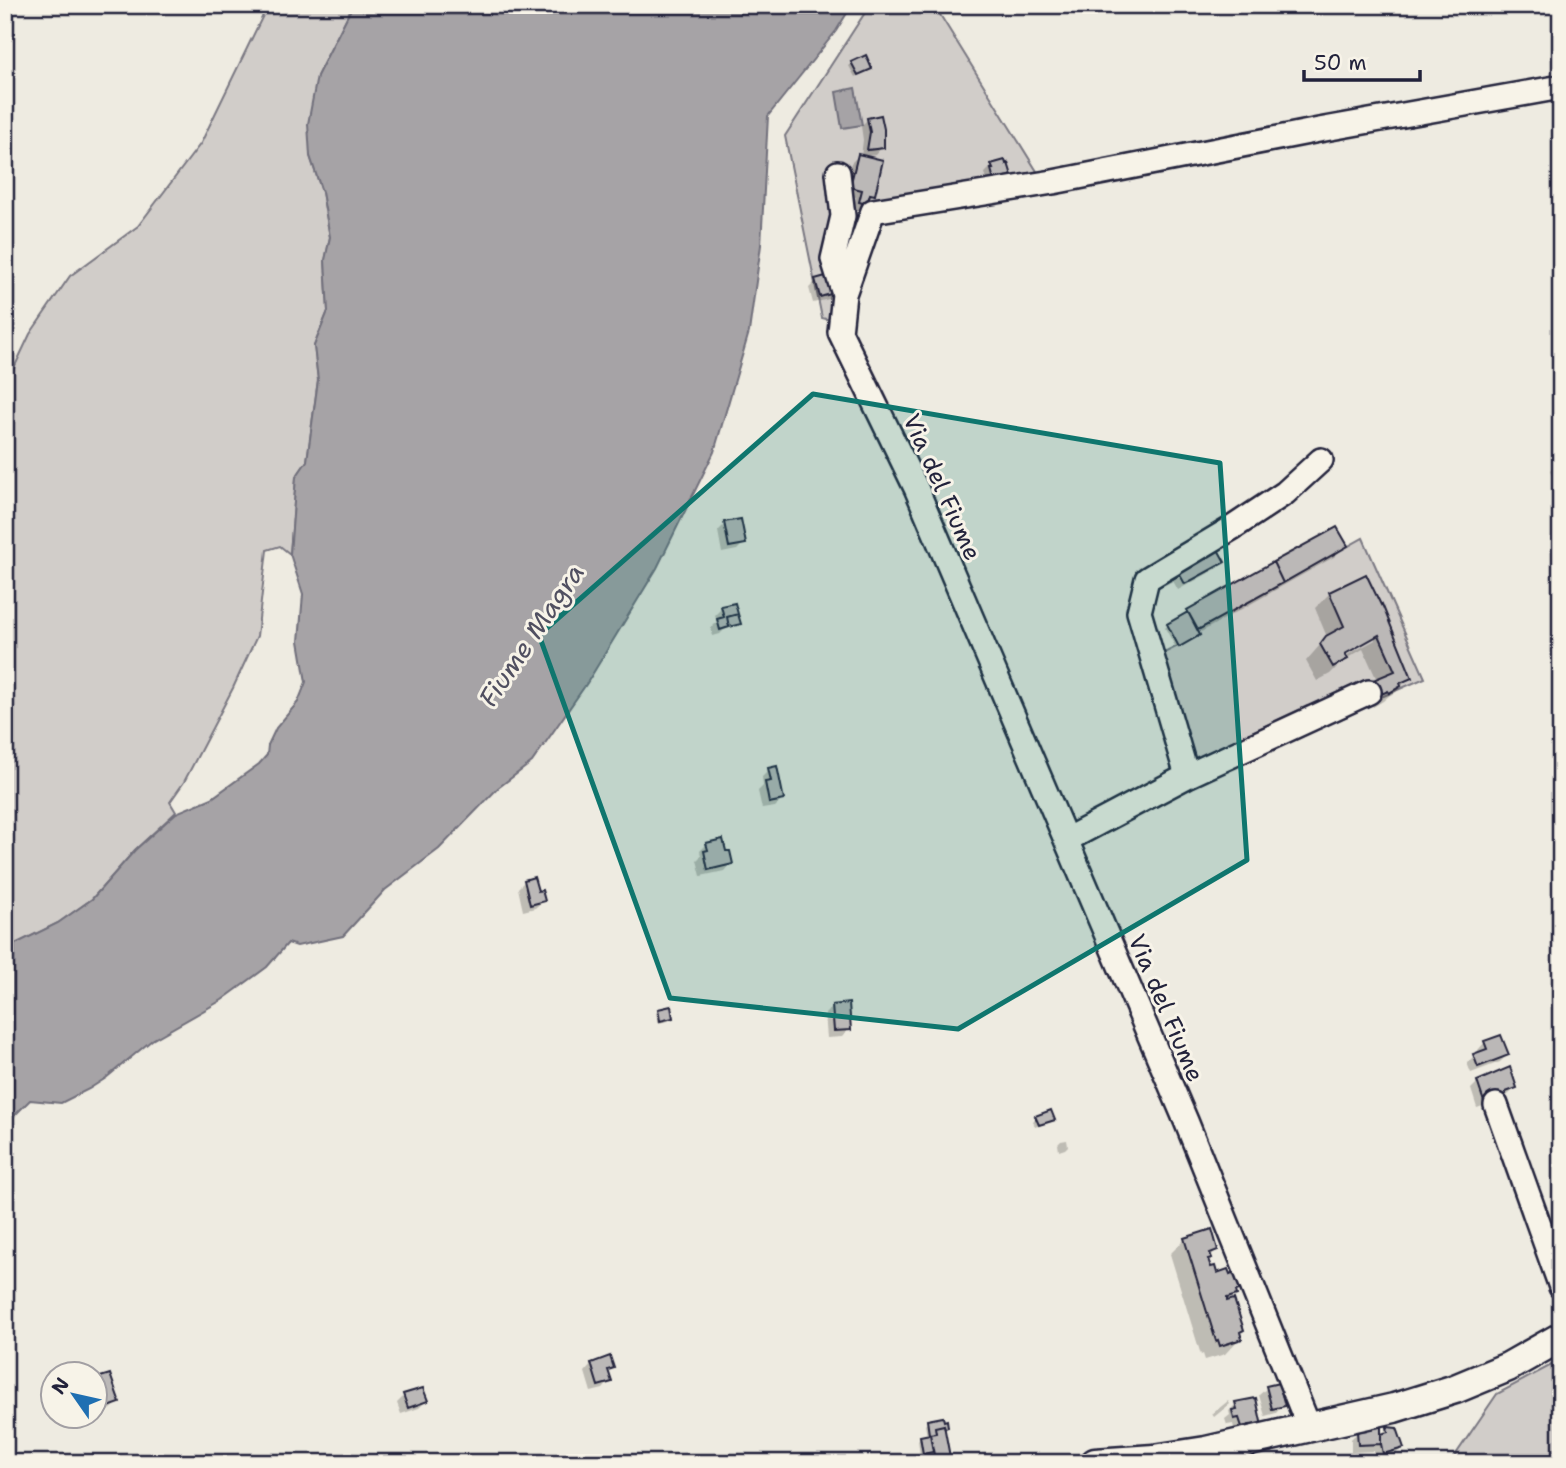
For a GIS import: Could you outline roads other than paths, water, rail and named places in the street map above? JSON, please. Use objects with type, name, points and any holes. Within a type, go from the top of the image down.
[{"type":"main road","points":[[1095,1463],[1154,1459],[1206,1451],[1394,1408],[1455,1389],[1508,1367],[1561,1337]]},
{"type":"street","name":"Via del Fiume","points":[[1309,1427],[1186,1121],[916,488],[840,332],[844,293],[873,211],[1053,182],[1319,130],[1561,87]]},
{"type":"street","points":[[838,173],[843,216],[833,258],[844,293]]},
{"type":"street","points":[[1187,776],[1139,612],[1147,579],[1285,493],[1321,460]]},
{"type":"street","points":[[1066,840],[1187,776],[1369,692]]},
{"type":"street","points":[[1496,1105],[1561,1287]]},
{"type":"water","name":"Fiume Magra","points":[[353,5],[852,5],[836,31],[768,116],[761,245],[749,332],[714,452],[657,568],[587,683],[532,762],[498,788],[439,849],[385,890],[343,936],[297,946],[288,943],[267,967],[222,1000],[152,1040],[89,1089],[61,1103],[30,1100],[5,1125],[5,949],[58,923],[92,899],[135,850],[176,813],[212,798],[259,764],[267,755],[268,745],[276,728],[298,702],[306,682],[299,641],[303,594],[290,554],[296,477],[307,461],[318,380],[314,346],[328,311],[325,260],[330,237],[322,192],[310,156],[308,124],[317,76]]},
{"type":"water","points":[[855,88],[862,125],[842,128],[836,92]]}]
